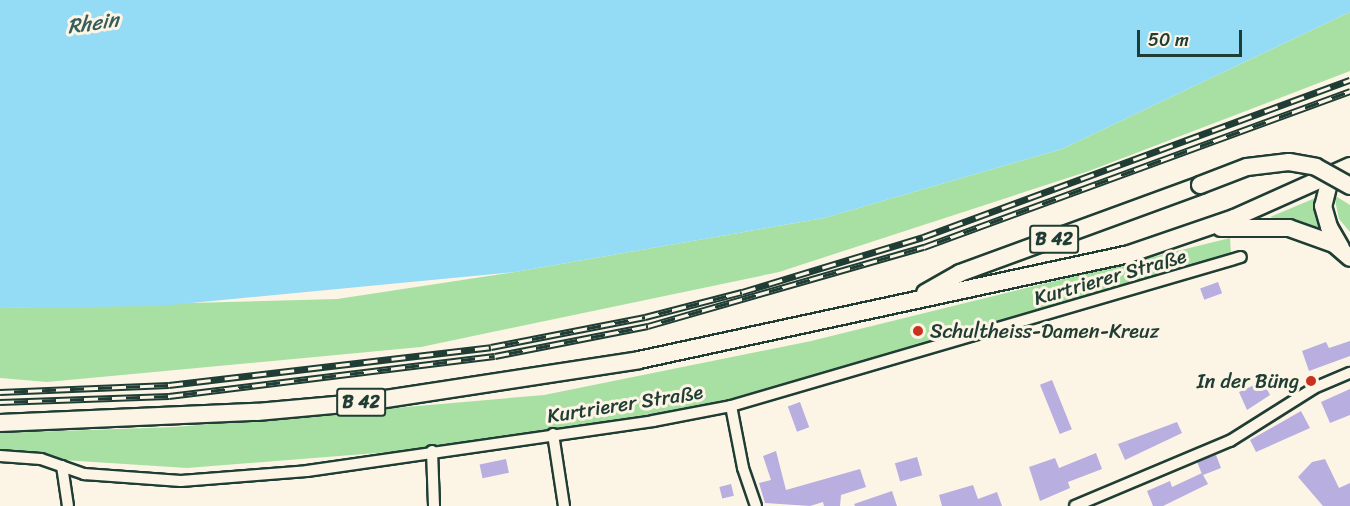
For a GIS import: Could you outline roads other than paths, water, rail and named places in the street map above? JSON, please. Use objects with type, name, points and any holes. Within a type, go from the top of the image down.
[{"type":"main road","name":"B 42","points":[[912,300],[960,273],[1247,167],[1289,162],[1316,166],[1350,186]]},
{"type":"main road","name":"B 42","points":[[0,423],[257,412],[478,387],[639,360],[1126,255],[1200,231],[1350,166]]},
{"type":"main road","name":"B 42","points":[[1331,175],[1323,206],[1329,227],[1347,255]]},
{"type":"main road","name":"B 42","points":[[1200,231],[1255,226],[1289,228],[1322,238],[1347,255]]},
{"type":"street","name":"Kurtrierer Straße","points":[[0,456],[41,459],[84,474],[182,481],[297,472],[731,406],[1241,257]]},
{"type":"street","points":[[1075,506],[1230,441],[1314,388],[1350,373]]},
{"type":"street","points":[[731,406],[743,468],[756,506]]},
{"type":"street","points":[[553,434],[564,506]]},
{"type":"street","points":[[432,451],[434,506]]},
{"type":"street","points":[[62,466],[68,506]]},
{"type":"water","name":"Rhein","points":[[0,0],[1350,0],[1350,12],[1062,149],[824,218],[515,272],[160,306],[0,308]]},
{"type":"railway","points":[[0,392],[169,385],[491,347],[645,317],[742,292],[923,237],[1350,80]]},
{"type":"railway","points":[[0,402],[169,396],[495,356],[648,326],[924,247],[1350,91]]},
{"type":"place","name":"Schultheiss-Damen-Kreuz","points":[[918,331]]},
{"type":"place","name":"In der Büng","points":[[1311,381]]}]
